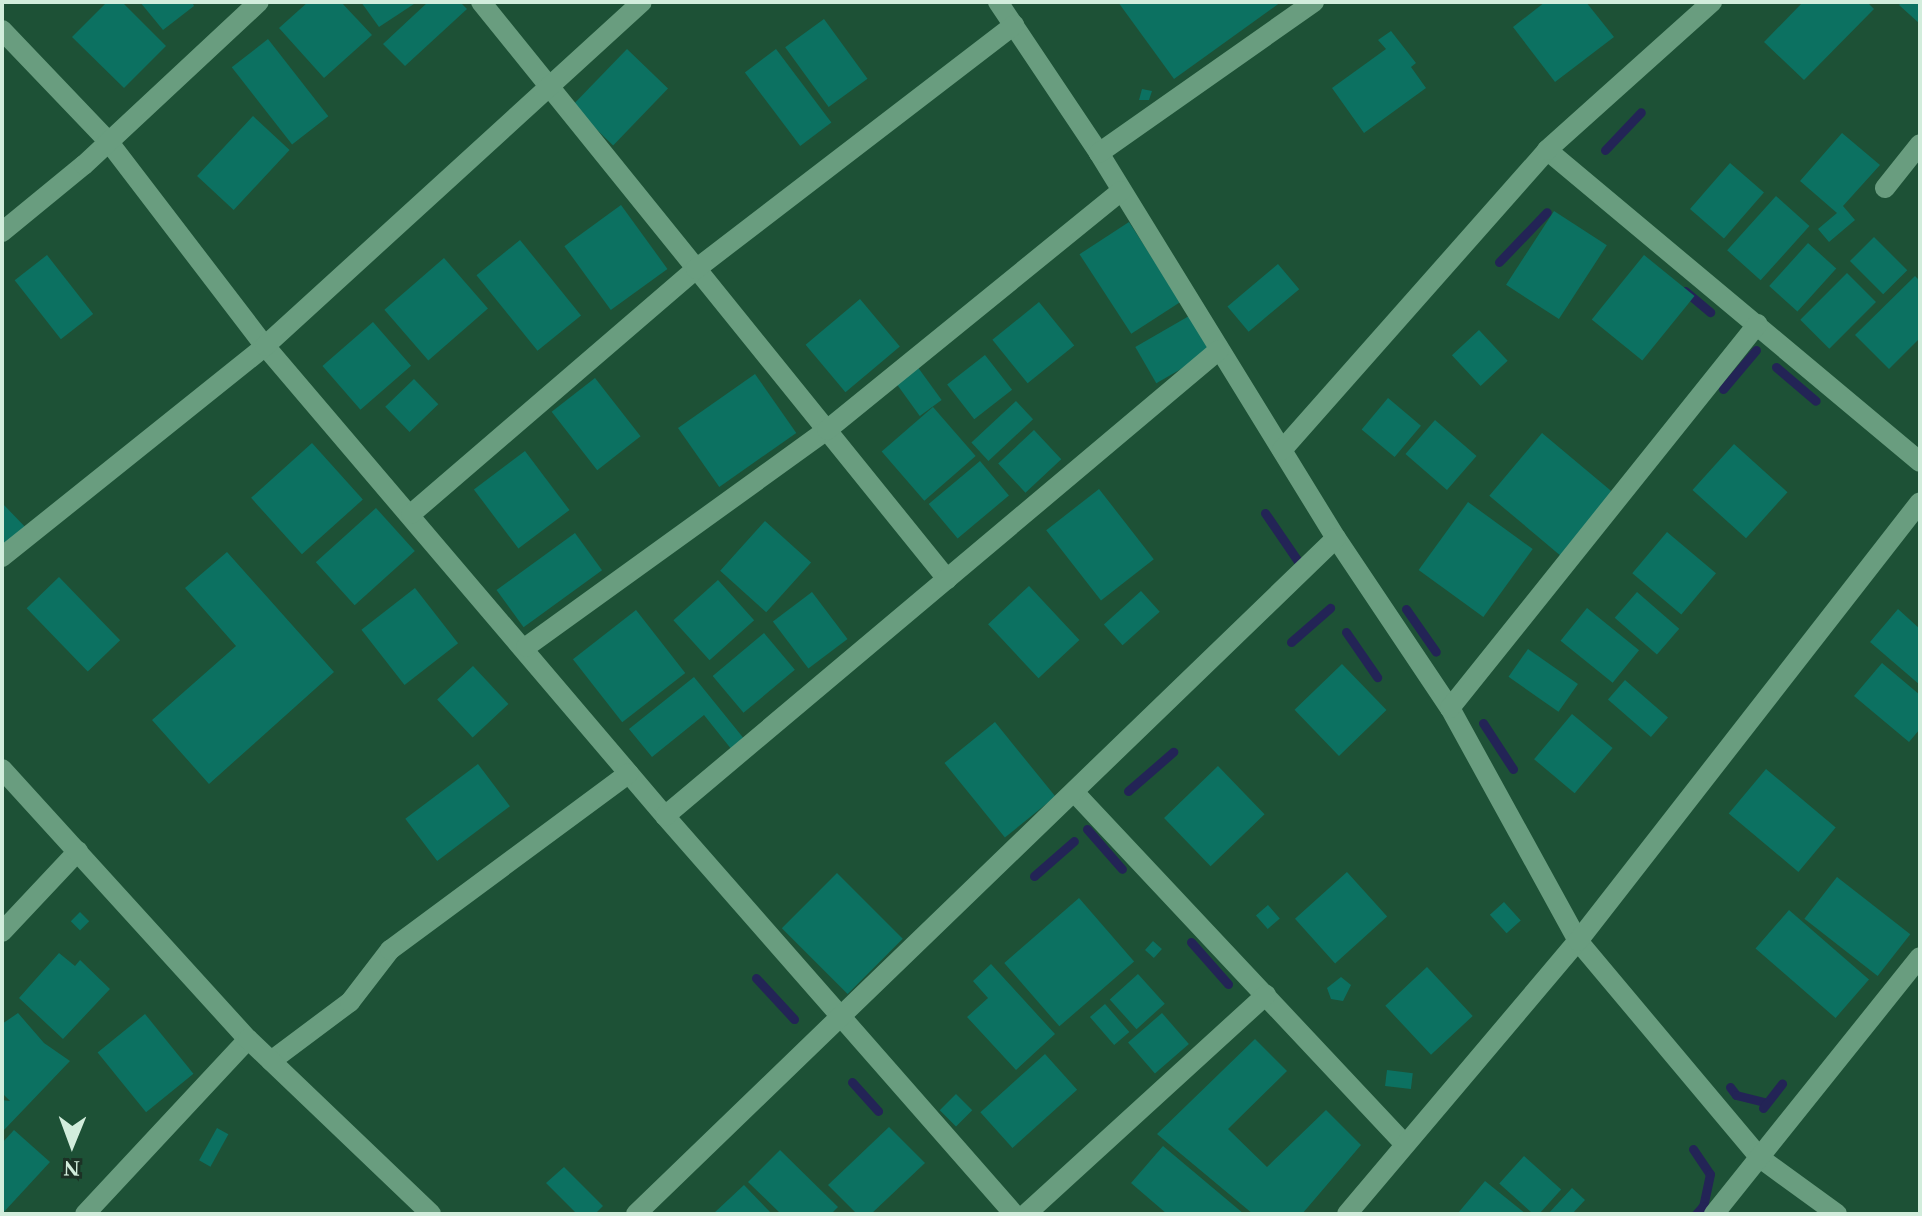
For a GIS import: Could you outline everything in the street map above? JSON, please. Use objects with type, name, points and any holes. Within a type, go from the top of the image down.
[{"type":"street","points":[[2,232],[108,141],[259,2]]},
{"type":"street","points":[[481,2],[947,579]]},
{"type":"street","points":[[2,557],[265,346],[642,2]]},
{"type":"street","points":[[998,2],[1099,153],[1336,538],[1450,708],[1578,941],[1760,1158],[1837,1214]]},
{"type":"street","points":[[1099,153],[1314,2]]},
{"type":"street","points":[[1282,450],[1547,150],[1712,2]]},
{"type":"street","points":[[411,514],[696,269],[1014,25]]},
{"type":"street","points":[[2,30],[108,141],[265,346],[526,647],[665,816],[845,1017],[1014,1214]]},
{"type":"street","points":[[1885,188],[1920,144]]},
{"type":"street","points":[[1547,150],[1920,462]]},
{"type":"street","points":[[526,647],[827,430],[1121,191]]},
{"type":"street","points":[[1450,708],[1758,324]]},
{"type":"street","points":[[665,816],[1219,350]]},
{"type":"street","points":[[1347,1214],[1578,941],[1920,502]]},
{"type":"street","points":[[636,1214],[845,1017],[1336,538]]},
{"type":"street","points":[[2,769],[248,1039],[431,1214]]},
{"type":"street","points":[[271,1061],[350,1002],[390,950],[629,773]]},
{"type":"street","points":[[1075,793],[1405,1144]]},
{"type":"street","points":[[2,932],[78,851]]},
{"type":"street","points":[[1714,1214],[1920,957]]},
{"type":"street","points":[[1026,1214],[1266,995]]},
{"type":"street","points":[[85,1214],[248,1039]]},
{"type":"building","points":[[107,2],[122,2],[166,46],[124,88],[72,37]]},
{"type":"building","points":[[140,2],[192,2],[194,6],[163,30]]},
{"type":"building","points":[[308,2],[341,2],[372,35],[324,78],[279,28]]},
{"type":"building","points":[[361,2],[417,2],[379,27]]},
{"type":"building","points":[[428,2],[460,2],[467,9],[405,66],[383,44]]},
{"type":"building","points":[[1118,2],[1281,2],[1174,79]]},
{"type":"building","points":[[1545,2],[1586,2],[1614,37],[1555,82],[1513,27]]},
{"type":"building","points":[[1803,2],[1867,2],[1874,9],[1804,80],[1764,42]]},
{"type":"building","points":[[1902,2],[1920,2],[1920,24],[1899,5]]},
{"type":"building","points":[[824,19],[867,79],[829,107],[785,47]]},
{"type":"building","points":[[1391,31],[1416,63],[1411,67],[1426,88],[1364,133],[1332,88],[1386,49],[1378,40]]},
{"type":"building","points":[[268,39],[328,116],[292,145],[232,67]]},
{"type":"building","points":[[627,49],[668,89],[613,145],[572,106]]},
{"type":"building","points":[[776,49],[831,122],[800,146],[745,72]]},
{"type":"building","points":[[1142,89],[1152,91],[1149,100],[1139,100]]},
{"type":"building","points":[[253,116],[290,150],[234,210],[197,176]]},
{"type":"building","points":[[1842,133],[1880,165],[1843,206],[1855,220],[1829,242],[1818,229],[1837,213],[1800,181]]},
{"type":"building","points":[[1730,163],[1764,193],[1724,239],[1690,209]]},
{"type":"building","points":[[1776,196],[1809,226],[1761,280],[1727,250]]},
{"type":"building","points":[[621,205],[667,269],[611,310],[564,246]]},
{"type":"building","points":[[1554,211],[1607,245],[1559,319],[1506,285]]},
{"type":"building","points":[[1129,222],[1181,302],[1131,334],[1080,254]]},
{"type":"building","points":[[1874,237],[1907,270],[1883,294],[1850,261]]},
{"type":"building","points":[[520,240],[581,315],[538,351],[476,275]]},
{"type":"building","points":[[1808,243],[1836,268],[1797,312],[1769,286]]},
{"type":"building","points":[[47,255],[93,314],[61,339],[15,280]]},
{"type":"building","points":[[1644,255],[1695,296],[1642,360],[1592,320]]},
{"type":"building","points":[[444,258],[488,309],[428,360],[384,310]]},
{"type":"building","points":[[1278,264],[1299,289],[1249,332],[1227,306]]},
{"type":"building","points":[[1847,273],[1876,302],[1829,349],[1800,320]]},
{"type":"building","points":[[1915,276],[1920,281],[1920,338],[1889,369],[1855,335]]},
{"type":"building","points":[[860,299],[900,346],[845,392],[806,345]]},
{"type":"building","points":[[1039,302],[1074,346],[1028,383],[992,340]]},
{"type":"building","points":[[1189,316],[1210,352],[1156,383],[1135,347]]},
{"type":"building","points":[[373,322],[411,366],[360,410],[322,366]]},
{"type":"building","points":[[1479,330],[1508,361],[1481,386],[1452,355]]},
{"type":"building","points":[[985,355],[1012,390],[974,419],[947,385]]},
{"type":"building","points":[[914,362],[942,400],[920,416],[892,378]]},
{"type":"building","points":[[755,374],[796,433],[719,487],[678,428]]},
{"type":"building","points":[[595,378],[641,436],[597,470],[552,412]]},
{"type":"building","points":[[414,379],[438,404],[410,432],[385,407]]},
{"type":"building","points":[[1388,398],[1421,426],[1395,457],[1362,429]]},
{"type":"building","points":[[1016,401],[1033,419],[988,461],[971,443]]},
{"type":"building","points":[[933,407],[976,456],[924,501],[882,452]]},
{"type":"building","points":[[1435,420],[1477,456],[1447,490],[1405,454]]},
{"type":"building","points":[[1034,430],[1061,459],[1025,493],[998,463]]},
{"type":"building","points":[[1542,433],[1616,495],[1564,558],[1489,496]]},
{"type":"building","points":[[312,443],[363,499],[302,554],[251,498]]},
{"type":"building","points":[[1734,444],[1788,492],[1746,538],[1693,490]]},
{"type":"building","points":[[525,451],[570,510],[518,549],[474,490]]},
{"type":"building","points":[[980,461],[1009,495],[958,539],[929,504]]},
{"type":"building","points":[[1099,489],[1154,559],[1101,600],[1046,530]]},
{"type":"building","points":[[1468,502],[1533,549],[1483,617],[1419,570]]},
{"type":"building","points":[[2,503],[30,532],[2,546]]},
{"type":"building","points":[[376,508],[415,551],[355,605],[316,562]]},
{"type":"building","points":[[765,521],[811,562],[766,612],[720,571]]},
{"type":"building","points":[[1667,532],[1716,573],[1681,615],[1632,573]]},
{"type":"building","points":[[575,533],[602,570],[524,627],[497,590]]},
{"type":"building","points":[[227,552],[334,672],[209,784],[152,720],[236,646],[185,588]]},
{"type":"building","points":[[59,577],[120,640],[88,672],[27,608]]},
{"type":"building","points":[[718,580],[754,620],[710,660],[673,620]]},
{"type":"building","points":[[1029,586],[1079,640],[1039,678],[988,624]]},
{"type":"building","points":[[415,588],[458,643],[405,685],[361,630]]},
{"type":"building","points":[[1141,591],[1160,612],[1123,645],[1104,624]]},
{"type":"building","points":[[812,592],[848,639],[808,669],[773,621]]},
{"type":"building","points":[[1637,592],[1679,629],[1657,654],[1615,618]]},
{"type":"building","points":[[1587,608],[1639,650],[1613,683],[1561,641]]},
{"type":"building","points":[[1898,609],[1920,629],[1920,685],[1870,642]]},
{"type":"building","points":[[636,610],[685,673],[622,722],[573,659]]},
{"type":"building","points":[[764,633],[795,670],[744,713],[713,676]]},
{"type":"building","points":[[1528,649],[1578,684],[1558,712],[1508,677]]},
{"type":"building","points":[[1882,663],[1920,695],[1920,729],[1909,742],[1854,696]]},
{"type":"building","points":[[1342,664],[1386,710],[1339,756],[1295,710]]},
{"type":"building","points":[[473,666],[508,704],[473,737],[437,699]]},
{"type":"building","points":[[694,677],[745,740],[732,750],[704,715],[652,757],[629,729]]},
{"type":"building","points":[[1625,680],[1668,717],[1651,737],[1608,700]]},
{"type":"building","points":[[1572,714],[1613,748],[1575,793],[1534,759]]},
{"type":"building","points":[[995,722],[1055,797],[1005,838],[944,763]]},
{"type":"building","points":[[478,764],[510,806],[437,861],[405,819]]},
{"type":"building","points":[[1218,766],[1265,814],[1211,866],[1164,818]]},
{"type":"building","points":[[1766,769],[1836,827],[1798,872],[1729,813]]},
{"type":"building","points":[[1347,872],[1387,917],[1335,963],[1295,919]]},
{"type":"building","points":[[837,873],[903,939],[848,994],[782,928]]},
{"type":"building","points":[[1837,877],[1910,934],[1878,976],[1804,919]]},
{"type":"building","points":[[1079,898],[1134,961],[1059,1026],[1004,963]]},
{"type":"building","points":[[1504,902],[1521,921],[1507,933],[1490,915]]},
{"type":"building","points":[[1268,905],[1280,919],[1268,929],[1256,915]]},
{"type":"building","points":[[1789,910],[1869,980],[1836,1018],[1756,948]]},
{"type":"building","points":[[80,912],[89,921],[80,930],[71,921]]},
{"type":"building","points":[[1153,941],[1162,949],[1154,958],[1145,950]]},
{"type":"building","points":[[59,953],[75,966],[80,960],[110,989],[63,1039],[19,998]]},
{"type":"building","points":[[991,964],[1055,1034],[1016,1070],[967,1017],[988,998],[973,981]]},
{"type":"building","points":[[1427,967],[1473,1016],[1431,1055],[1385,1006]]},
{"type":"building","points":[[1138,974],[1165,1004],[1137,1029],[1110,999]]},
{"type":"building","points":[[1341,977],[1351,985],[1343,1001],[1331,999],[1327,988]]},
{"type":"building","points":[[1105,1004],[1129,1032],[1114,1045],[1090,1017]]},
{"type":"building","points":[[18,1013],[44,1043],[70,1061],[4,1130],[2,1100],[10,1101],[2,1093],[2,1024]]},
{"type":"building","points":[[1162,1013],[1189,1044],[1155,1073],[1128,1043]]},
{"type":"building","points":[[145,1014],[193,1074],[146,1112],[98,1052]]},
{"type":"building","points":[[1255,1039],[1287,1071],[1228,1129],[1267,1167],[1326,1110],[1361,1145],[1302,1214],[1253,1214],[1157,1134]]},
{"type":"building","points":[[1045,1054],[1077,1090],[1012,1148],[980,1112]]},
{"type":"building","points":[[1387,1070],[1413,1073],[1411,1089],[1385,1086]]},
{"type":"building","points":[[956,1094],[972,1110],[956,1127],[940,1110]]},
{"type":"building","points":[[889,1127],[925,1163],[871,1214],[857,1214],[828,1185]]},
{"type":"building","points":[[217,1128],[228,1134],[210,1167],[199,1160]]},
{"type":"building","points":[[14,1130],[50,1162],[2,1214],[2,1143]]},
{"type":"building","points":[[1163,1146],[1244,1214],[1167,1214],[1131,1183]]},
{"type":"building","points":[[780,1150],[838,1207],[831,1214],[781,1214],[748,1182]]},
{"type":"building","points":[[1524,1156],[1561,1189],[1539,1214],[1533,1214],[1499,1183]]},
{"type":"building","points":[[564,1167],[603,1206],[595,1214],[577,1214],[546,1183]]},
{"type":"building","points":[[1485,1181],[1526,1214],[1458,1213]]},
{"type":"building","points":[[744,1185],[772,1214],[713,1214]]},
{"type":"building","points":[[1572,1188],[1585,1200],[1572,1214],[1548,1214]]},
{"type":"waterway","points":[[1605,150],[1641,112]]},
{"type":"waterway","points":[[1499,262],[1547,212]]},
{"type":"waterway","points":[[1685,291],[1710,312]]},
{"type":"waterway","points":[[1723,389],[1756,350]]},
{"type":"waterway","points":[[1776,367],[1816,401]]},
{"type":"waterway","points":[[1265,513],[1302,567]]},
{"type":"waterway","points":[[1291,642],[1330,608]]},
{"type":"waterway","points":[[1406,609],[1436,652]]},
{"type":"waterway","points":[[1346,632],[1377,677]]},
{"type":"waterway","points":[[1483,723],[1513,769]]},
{"type":"waterway","points":[[1128,791],[1173,752]]},
{"type":"waterway","points":[[1087,829],[1122,869]]},
{"type":"waterway","points":[[1034,876],[1074,841]]},
{"type":"waterway","points":[[1191,942],[1228,984]]},
{"type":"waterway","points":[[756,978],[794,1019]]},
{"type":"waterway","points":[[852,1082],[878,1111]]},
{"type":"waterway","points":[[1763,1108],[1782,1084]]},
{"type":"waterway","points":[[1730,1087],[1736,1095],[1765,1102]]},
{"type":"waterway","points":[[1693,1149],[1710,1174],[1703,1206],[1696,1214]]}]
